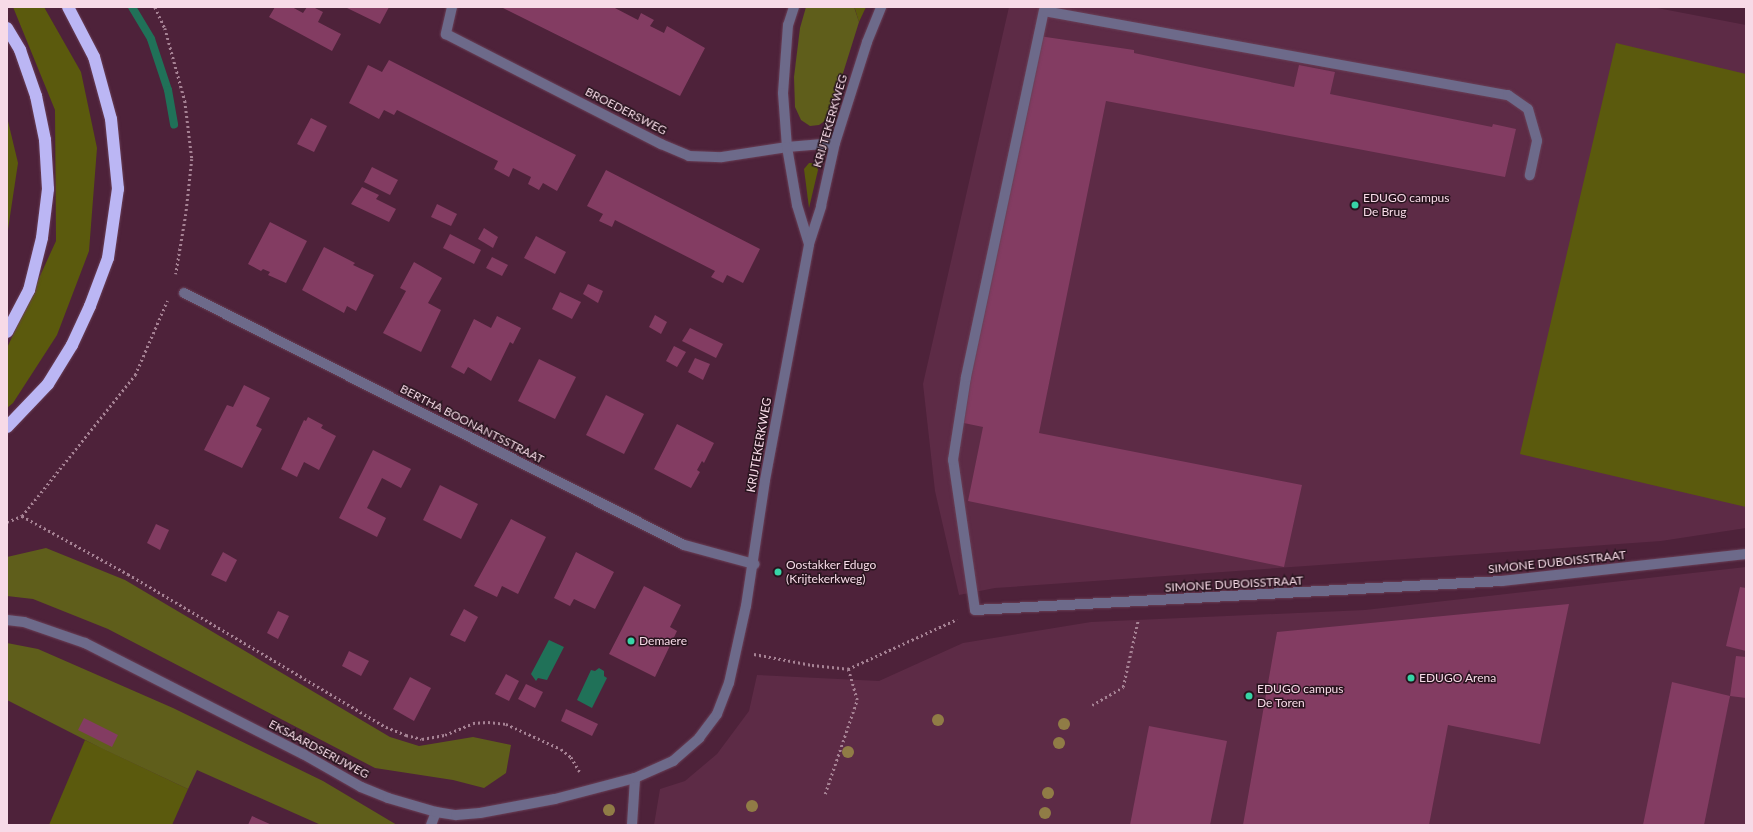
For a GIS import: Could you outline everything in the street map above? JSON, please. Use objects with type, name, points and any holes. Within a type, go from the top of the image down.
[{"type":"highway","points":[[7,427],[48,384],[72,345],[90,306],[108,258],[118,189],[111,119],[94,57],[68,7]]},
{"type":"highway","points":[[7,28],[20,50],[36,96],[45,140],[48,189],[42,238],[29,290],[7,332]]},
{"type":"street","name":"BROEDERSWEG","points":[[452,7],[446,34],[654,140],[690,156],[722,157],[787,147],[835,143]]},
{"type":"street","name":"KRIJTEKERKWEG","points":[[794,7],[788,25],[783,93],[787,147],[797,205],[810,244]]},
{"type":"street","name":"KRIJTEKERKWEG","points":[[736,651],[754,564],[765,480],[810,244],[821,206],[835,143],[867,42],[881,7]]},
{"type":"street","points":[[975,610],[954,460],[966,376],[1044,11],[1508,95],[1528,109],[1536,141],[1530,175]]},
{"type":"street","name":"BERTHA BOONANTSSTRAAT","points":[[184,293],[684,545],[754,564]]},
{"type":"street","name":"SIMONE DUBOISSTRAAT","points":[[975,610],[1502,581],[1746,554]]},
{"type":"street","name":"EKSAARDSERIJWEG","points":[[7,620],[24,622],[85,643],[303,754],[361,787],[388,798],[436,812],[456,815],[480,813],[587,792],[635,778],[673,761],[700,738],[716,714],[729,683],[736,651]]},
{"type":"street","points":[[632,825],[635,778]]},
{"type":"street","points":[[431,825],[436,812]]},
{"type":"path","points":[[7,522],[22,516],[135,375],[175,280],[186,214],[192,160],[185,101],[165,28],[155,7]]},
{"type":"path","points":[[175,280],[184,293]]},
{"type":"path","points":[[22,516],[128,574],[386,727],[406,735],[422,739],[445,735],[473,724],[488,722],[506,724],[561,749],[571,757],[579,768],[587,792]]},
{"type":"path","points":[[1092,705],[1123,687],[1142,602]]},
{"type":"path","points":[[736,651],[812,665],[848,669],[975,610]]},
{"type":"path","points":[[825,794],[857,700],[848,669]]},
{"type":"shaded area","points":[[13,7],[44,7],[81,72],[97,148],[89,251],[57,335],[13,403],[7,408],[7,348],[56,241],[55,110]]},
{"type":"shaded area","points":[[806,7],[854,7],[859,22],[829,118],[819,125],[810,126],[801,120],[795,107],[794,77],[800,28]]},
{"type":"shaded area","points":[[854,7],[866,7],[859,22],[855,9]]},
{"type":"shaded area","name":"EDUGO campus De Brug","points":[[1009,7],[1652,7],[1746,25],[1746,528],[1661,541],[995,588],[959,595],[935,491],[923,384]]},
{"type":"shaded area","points":[[1616,43],[1746,74],[1746,507],[1520,454]]},
{"type":"shaded area","points":[[7,117],[18,163],[7,236]]},
{"type":"shaded area","points":[[809,163],[813,163],[817,166],[818,170],[809,208],[804,169]]},
{"type":"shaded area","points":[[46,548],[125,580],[390,737],[419,746],[473,737],[511,745],[506,773],[484,788],[453,780],[375,768],[108,629],[33,599],[7,596],[7,557]]},
{"type":"shaded area","name":"EDUGO campus De Toren","points":[[1746,567],[1746,825],[654,825],[660,789],[685,781],[717,754],[749,711],[757,675],[879,681],[963,643],[1091,622],[1365,610]]},
{"type":"shaded area","points":[[549,640],[564,647],[547,680],[538,678],[536,681],[531,674]]},
{"type":"shaded area","points":[[7,643],[38,649],[173,708],[323,781],[397,825],[321,825],[197,770],[188,789],[101,748],[7,700]]},
{"type":"shaded area","points":[[599,668],[604,671],[604,676],[607,678],[592,708],[577,700],[591,670],[595,671]]},
{"type":"shaded area","points":[[85,740],[188,789],[172,825],[49,825]]},
{"type":"building","points":[[275,7],[292,7],[303,13],[307,7],[313,7],[323,12],[318,22],[341,34],[332,51],[269,17]]},
{"type":"building","points":[[345,7],[389,7],[380,24]]},
{"type":"building","points":[[501,7],[613,7],[638,20],[641,13],[654,20],[650,26],[664,33],[667,26],[705,48],[680,96]]},
{"type":"building","points":[[1039,36],[1134,50],[1134,53],[1294,87],[1299,65],[1335,72],[1330,94],[1492,127],[1493,124],[1516,129],[1505,177],[1106,101],[1039,433],[1302,485],[1284,567],[968,501],[983,427],[959,422]]},
{"type":"building","points":[[389,60],[576,155],[557,191],[543,183],[539,190],[528,184],[531,177],[513,168],[509,177],[494,169],[498,161],[397,110],[394,115],[384,110],[379,119],[349,103],[368,65],[382,72]]},
{"type":"building","points":[[311,118],[327,126],[314,152],[297,144]]},
{"type":"building","points":[[372,167],[398,180],[390,195],[364,182]]},
{"type":"building","points":[[606,170],[760,249],[743,283],[727,275],[723,283],[711,277],[715,271],[615,220],[612,227],[599,221],[603,214],[587,206]]},
{"type":"building","points":[[362,187],[379,195],[376,199],[396,209],[389,222],[351,204]]},
{"type":"building","points":[[437,204],[457,214],[451,226],[431,217]]},
{"type":"building","points":[[270,222],[307,241],[286,283],[268,275],[270,272],[263,269],[261,271],[248,264]]},
{"type":"building","points":[[484,228],[498,237],[493,248],[478,239]]},
{"type":"building","points":[[450,234],[481,250],[474,264],[443,248]]},
{"type":"building","points":[[536,236],[566,252],[555,274],[524,258]]},
{"type":"building","points":[[324,247],[355,263],[353,265],[374,275],[356,311],[347,306],[344,313],[302,290]]},
{"type":"building","points":[[492,257],[508,265],[502,276],[486,268]]},
{"type":"building","points":[[414,262],[442,278],[428,303],[441,310],[421,352],[383,333],[406,291],[400,288]]},
{"type":"building","points":[[588,284],[603,291],[598,303],[583,294]]},
{"type":"building","points":[[560,292],[581,302],[572,319],[552,309]]},
{"type":"building","points":[[655,315],[667,322],[661,334],[649,327]]},
{"type":"building","points":[[497,316],[521,328],[513,344],[510,342],[491,381],[468,367],[464,374],[451,367],[474,319],[491,328]]},
{"type":"building","points":[[690,328],[723,344],[716,358],[682,341]]},
{"type":"building","points":[[674,346],[686,352],[677,367],[666,361]]},
{"type":"building","points":[[695,358],[710,364],[703,380],[688,372]]},
{"type":"building","points":[[539,359],[576,377],[555,419],[518,401]]},
{"type":"building","points":[[244,385],[270,398],[256,426],[262,429],[242,468],[204,450],[227,405],[233,407]]},
{"type":"building","points":[[606,395],[644,414],[624,454],[586,435]]},
{"type":"building","points":[[308,417],[323,425],[321,428],[336,436],[319,470],[304,462],[297,477],[281,469],[304,420],[306,421]]},
{"type":"building","points":[[677,424],[714,443],[704,463],[702,461],[697,470],[700,472],[691,488],[654,469]]},
{"type":"building","points":[[373,450],[411,469],[401,488],[382,478],[367,508],[386,518],[377,537],[339,518]]},
{"type":"building","points":[[440,485],[478,504],[461,539],[423,520]]},
{"type":"building","points":[[511,519],[546,537],[518,594],[502,586],[497,597],[474,586]]},
{"type":"building","points":[[156,524],[169,530],[160,550],[147,543]]},
{"type":"building","points":[[223,552],[237,560],[226,582],[211,575]]},
{"type":"building","points":[[576,552],[614,572],[595,609],[574,599],[570,606],[554,598]]},
{"type":"building","points":[[644,586],[681,605],[670,627],[677,631],[655,677],[609,654]]},
{"type":"building","points":[[1740,587],[1746,588],[1746,651],[1726,646]]},
{"type":"building","name":"EDUGO Arena","points":[[1569,604],[1540,744],[1448,725],[1429,825],[1243,825],[1277,632]]},
{"type":"building","points":[[464,609],[478,617],[465,642],[450,635]]},
{"type":"building","points":[[278,611],[289,616],[278,639],[267,633]]},
{"type":"building","points":[[349,651],[369,661],[361,676],[342,666]]},
{"type":"building","points":[[1736,656],[1746,657],[1746,698],[1730,696]]},
{"type":"building","points":[[506,674],[519,681],[509,701],[495,694]]},
{"type":"building","points":[[410,677],[431,688],[414,721],[393,709]]},
{"type":"building","points":[[1672,682],[1730,696],[1704,825],[1643,825]]},
{"type":"building","points":[[526,684],[543,692],[535,708],[518,699]]},
{"type":"building","points":[[566,709],[598,724],[592,736],[561,721]]},
{"type":"building","points":[[84,718],[118,735],[112,747],[78,730]]},
{"type":"building","points":[[1149,726],[1227,741],[1210,825],[1130,825]]},
{"type":"building","points":[[252,816],[272,825],[248,825]]},
{"type":"waterway","points":[[132,7],[151,39],[168,90],[174,124]]},
{"type":"place","name":"EDUGO campus De Brug","points":[[1355,205]]},
{"type":"place","name":"Oostakker Edugo (Krijtekerkweg)","points":[[778,572]]},
{"type":"place","name":"Demaere","points":[[631,641]]},
{"type":"place","name":"EDUGO Arena","points":[[1411,678]]},
{"type":"place","name":"EDUGO campus De Toren","points":[[1249,696]]}]
